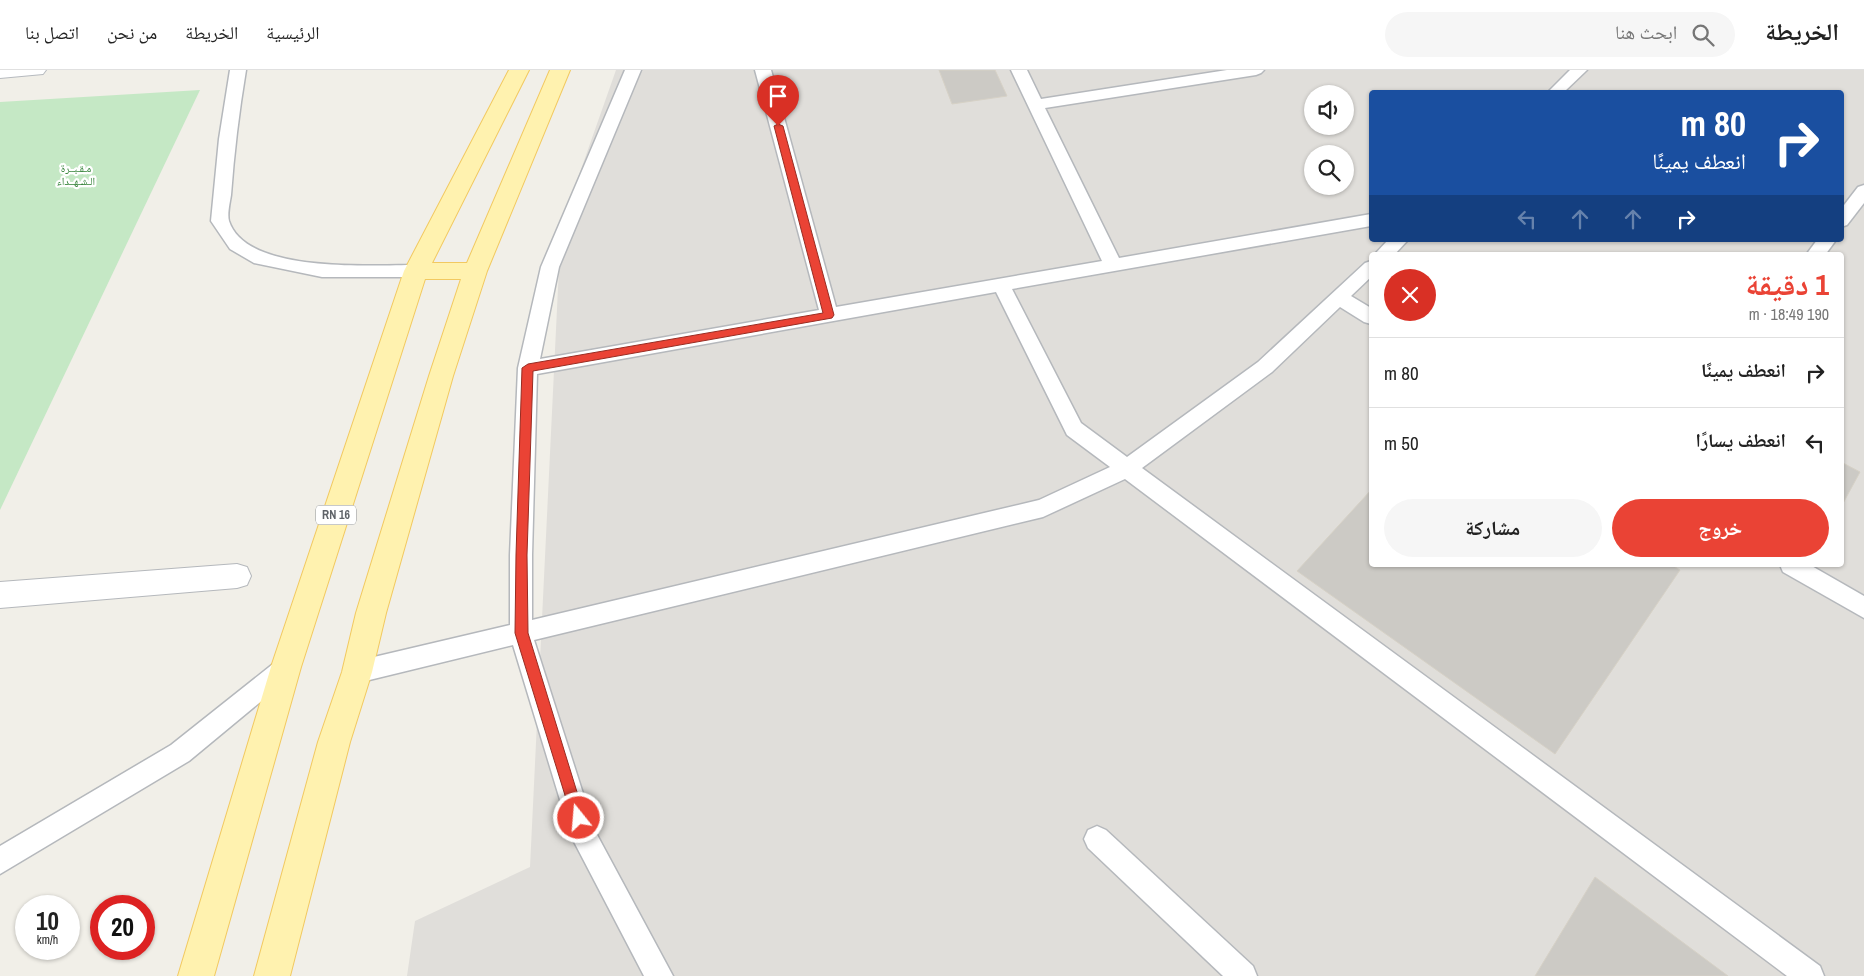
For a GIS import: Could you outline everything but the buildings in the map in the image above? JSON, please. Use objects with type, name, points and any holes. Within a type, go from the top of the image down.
[{"type":"main road","name":"RN 16","points":[[196,976],[286,667],[416,271],[519,70]]},
{"type":"main road","points":[[272,976],[334,742],[357,672],[371,613],[441,376],[476,271],[560,70]]},
{"type":"main road","points":[[416,271],[476,271]]},
{"type":"street","points":[[0,72],[36,70]]},
{"type":"street","points":[[0,595],[237,576]]},
{"type":"lane","points":[[238,70],[227,139],[220,222],[236,245],[260,259],[322,270],[416,271]]},
{"type":"lane","points":[[633,70],[550,267],[528,368],[521,555],[522,633],[584,836],[659,976]]},
{"type":"lane","points":[[763,70],[829,315]]},
{"type":"lane","points":[[1018,70],[1113,265]]},
{"type":"lane","points":[[1036,105],[1256,70]]},
{"type":"lane","points":[[1557,90],[1579,70]]},
{"type":"lane","points":[[1844,217],[1864,191]]},
{"type":"lane","points":[[528,368],[1369,220]]},
{"type":"lane","points":[[1386,252],[1397,242]]},
{"type":"lane","points":[[1817,252],[1825,242]]},
{"type":"lane","points":[[357,672],[1043,508],[1126,469],[1265,366],[1369,268]]},
{"type":"lane","points":[[1001,285],[1074,429],[1810,976]]},
{"type":"lane","points":[[1339,297],[1369,316]]},
{"type":"lane","points":[[1794,567],[1864,608]]},
{"type":"lane","points":[[0,862],[180,753],[286,667]]},
{"type":"lane","points":[[1097,839],[1243,976]]},
{"type":"shaded area","points":[[616,70],[1864,70],[1864,976],[407,976],[415,921],[530,867],[561,226]]},
{"type":"green space","name":"مـقـبــرة الـشـهــداء","points":[[200,90],[0,510],[0,102]]},
{"type":"route","points":[[579,818],[522,633],[521,555],[528,368],[829,315],[778,126]]}]
